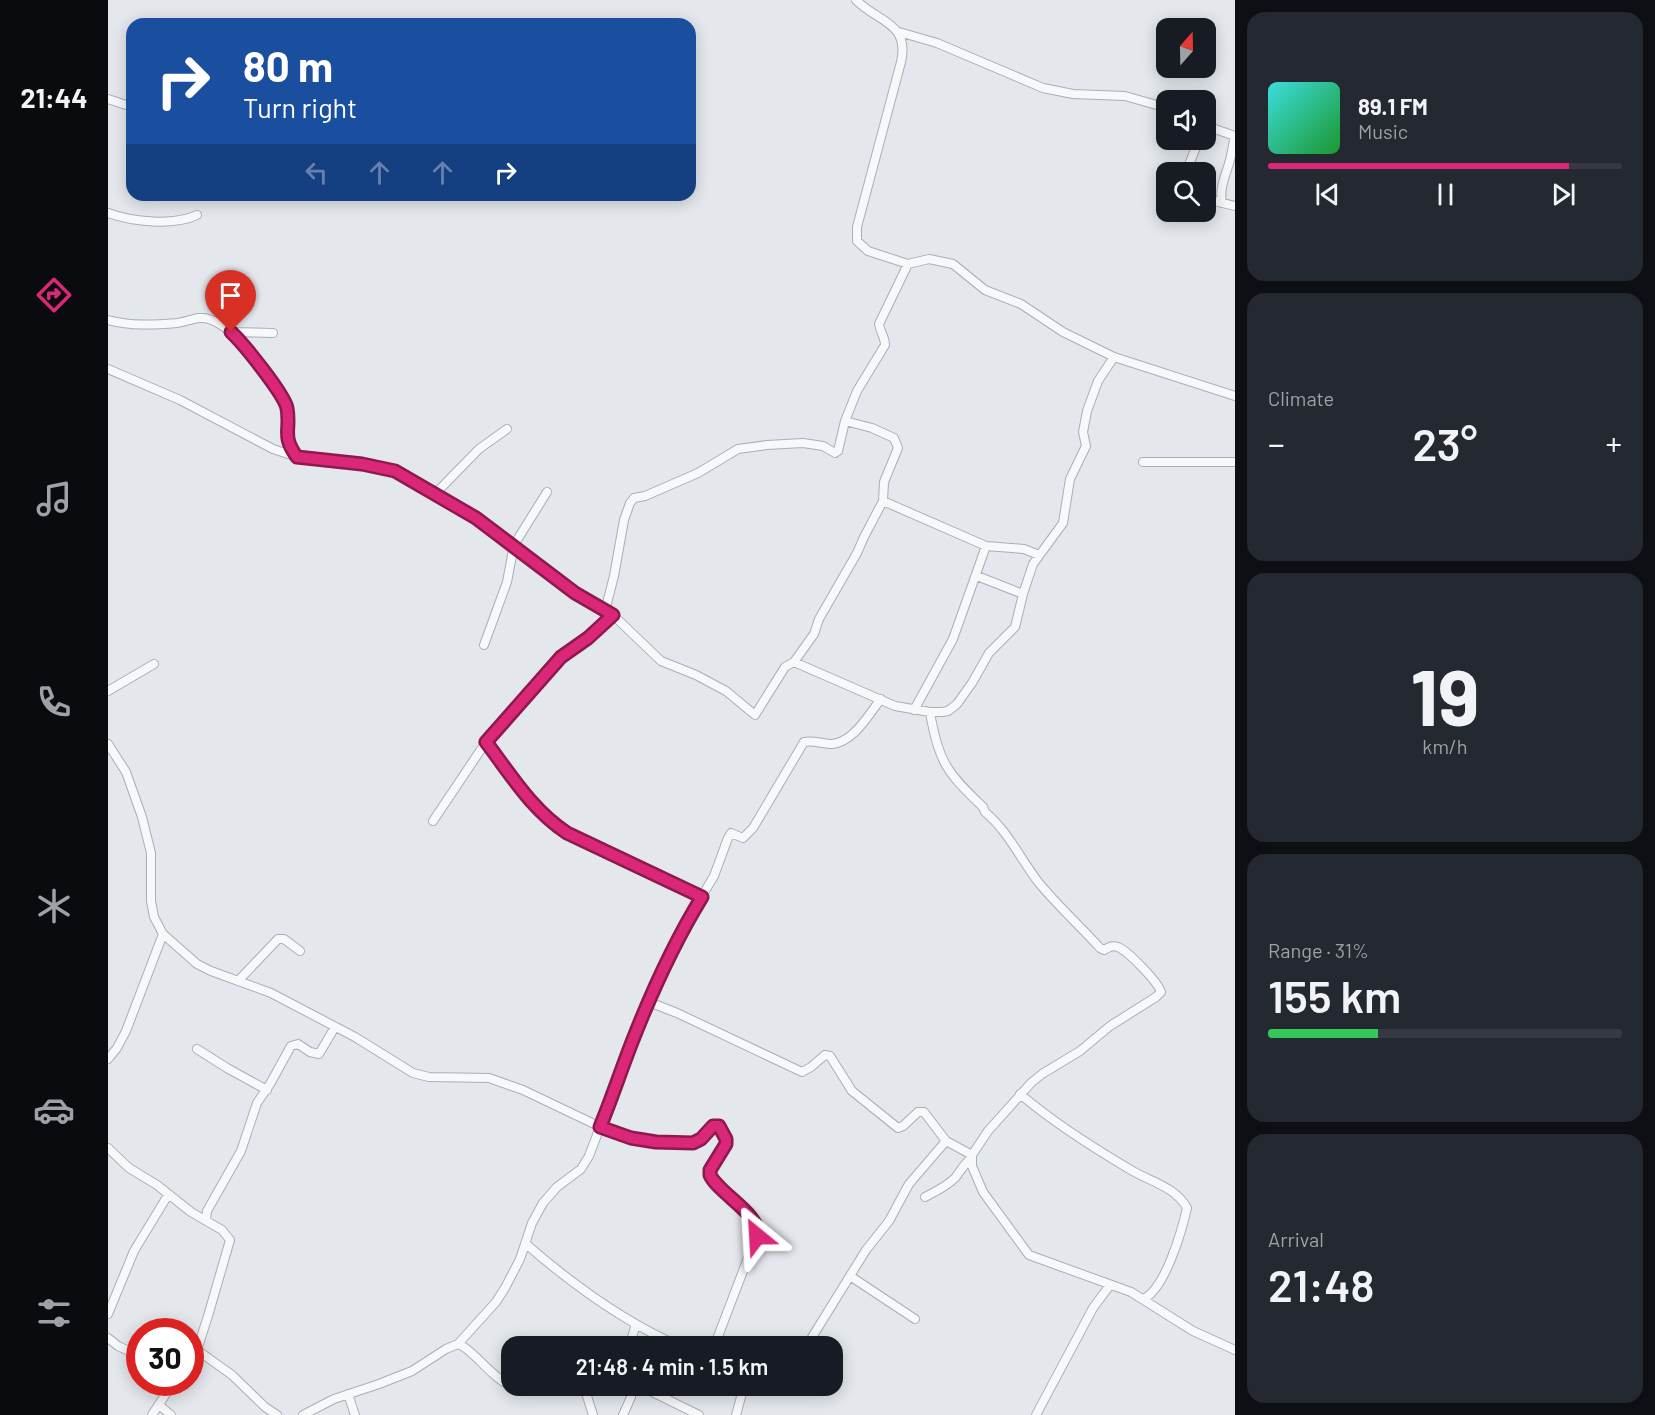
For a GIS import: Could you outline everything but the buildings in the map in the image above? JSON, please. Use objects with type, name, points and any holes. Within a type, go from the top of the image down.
[{"type":"street","points":[[856,0],[866,9],[887,20],[899,32],[903,44],[903,53],[856,235],[861,247],[908,264],[929,259],[953,264],[985,290],[1021,304],[1063,332],[1113,357],[1235,396]]},
{"type":"street","points":[[899,32],[937,43],[1043,88],[1073,94],[1125,96],[1156,105]]},
{"type":"street","points":[[108,99],[126,105]]},
{"type":"street","points":[[1216,129],[1235,136],[1222,182],[1220,194],[1222,203]]},
{"type":"street","points":[[1216,202],[1235,206]]},
{"type":"street","points":[[108,213],[160,222],[188,220],[197,215]]},
{"type":"street","points":[[433,821],[486,742],[561,657],[588,638],[609,613],[624,520],[634,498],[698,473],[738,449],[767,444],[803,442],[823,446],[835,453],[838,451],[845,421],[857,392],[885,345],[879,324],[908,264]]},
{"type":"street","points":[[108,320],[139,326],[176,323],[200,318],[209,320],[231,332],[251,353],[283,399],[286,408],[288,444],[297,457]]},
{"type":"street","points":[[231,332],[273,333]]},
{"type":"street","points":[[794,662],[895,706],[930,712],[948,711],[957,704],[989,653],[1015,627],[1033,564],[1066,517],[1070,479],[1086,446],[1083,432],[1087,411],[1098,381],[1113,357]]},
{"type":"street","points":[[108,369],[180,400],[273,449],[297,457],[395,471],[476,518],[514,545],[575,593],[625,625],[661,661],[726,690],[755,715],[785,667],[794,662],[814,634],[819,619],[857,553],[883,501],[884,482],[898,443],[894,438],[873,428],[845,421]]},
{"type":"street","points":[[435,494],[479,449],[507,429]]},
{"type":"street","points":[[1143,462],[1235,462]]},
{"type":"street","points":[[484,645],[507,582],[514,545],[547,492]]},
{"type":"street","points":[[883,501],[986,546],[1024,549],[1039,555]]},
{"type":"street","points":[[914,710],[953,639],[986,546]]},
{"type":"street","points":[[976,576],[1023,594]]},
{"type":"street","points":[[108,691],[154,664]]},
{"type":"street","points":[[303,1415],[348,1394],[412,1371],[458,1344],[496,1302],[526,1244],[538,1210],[552,1191],[581,1169],[589,1156],[649,1002],[667,962],[714,876],[731,833],[743,838],[753,828],[804,742],[830,744],[846,740],[881,699]]},
{"type":"street","points":[[925,1197],[955,1178],[988,1131],[1020,1094],[1042,1074],[1080,1051],[1110,1026],[1161,992],[1156,981],[1118,947],[1111,946],[1104,950],[1100,948],[1038,882],[1018,855],[1013,842],[948,770],[939,755],[930,712]]},
{"type":"street","points":[[486,742],[518,786],[549,821],[567,833],[702,897]]},
{"type":"street","points":[[108,744],[126,772],[138,801],[151,853],[151,901],[154,917],[163,934],[197,964],[217,974],[271,993],[413,1072],[429,1077],[489,1078],[600,1127],[631,1138],[665,1143],[696,1142],[713,1126],[719,1126],[726,1144],[710,1170],[710,1175],[756,1222],[759,1229],[718,1336]]},
{"type":"street","points":[[108,1059],[126,1031],[163,934]]},
{"type":"street","points":[[238,981],[278,939],[284,939],[300,951]]},
{"type":"street","points":[[649,1002],[802,1072],[825,1055],[830,1056],[852,1091],[894,1126],[898,1128],[903,1126],[918,1112],[924,1112],[946,1141],[972,1156]]},
{"type":"street","points":[[206,1220],[207,1211],[241,1151],[257,1103],[267,1090],[291,1046],[298,1044],[310,1052],[319,1054],[335,1027]]},
{"type":"street","points":[[197,1049],[267,1090]]},
{"type":"street","points":[[1020,1094],[1044,1115],[1131,1170],[1167,1189],[1184,1202],[1187,1208],[1182,1226],[1162,1279],[1153,1293],[1143,1299]]},
{"type":"street","points":[[813,1336],[866,1250],[889,1221],[909,1185],[946,1141]]},
{"type":"street","points":[[108,1148],[129,1168],[222,1230],[230,1240],[204,1327]]},
{"type":"street","points":[[972,1156],[972,1166],[983,1192],[1029,1255],[1131,1292],[1193,1331],[1235,1350]]},
{"type":"street","points":[[108,1314],[134,1251],[168,1196]]},
{"type":"street","points":[[526,1244],[592,1295],[636,1324],[659,1336]]},
{"type":"street","points":[[850,1276],[915,1319]]},
{"type":"street","points":[[1036,1415],[1093,1308],[1110,1285]]},
{"type":"street","points":[[632,1336],[636,1324]]},
{"type":"street","points":[[108,1338],[126,1350]]},
{"type":"street","points":[[458,1344],[465,1347],[501,1379]]},
{"type":"street","points":[[204,1355],[232,1375],[265,1407],[277,1415]]},
{"type":"street","points":[[348,1394],[355,1415]]},
{"type":"street","points":[[152,1415],[165,1396]]},
{"type":"street","points":[[587,1396],[593,1415]]},
{"type":"street","points":[[623,1415],[632,1396]]},
{"type":"street","points":[[660,1396],[699,1415]]},
{"type":"street","points":[[736,1415],[741,1396]]},
{"type":"street","points":[[159,1405],[171,1415]]},
{"type":"street","points":[[258,1415],[265,1407]]},
{"type":"route","points":[[231,332],[251,353],[283,399],[286,408],[288,444],[297,457],[362,464],[395,471],[496,531],[575,593],[613,615],[588,638],[561,657],[486,742],[518,786],[549,821],[567,833],[702,897],[687,921],[667,962],[634,1038],[600,1127],[631,1138],[665,1143],[693,1143],[701,1139],[713,1126],[719,1126],[726,1139],[726,1144],[710,1170],[710,1175],[723,1191],[756,1222],[759,1229],[757,1236]]}]
